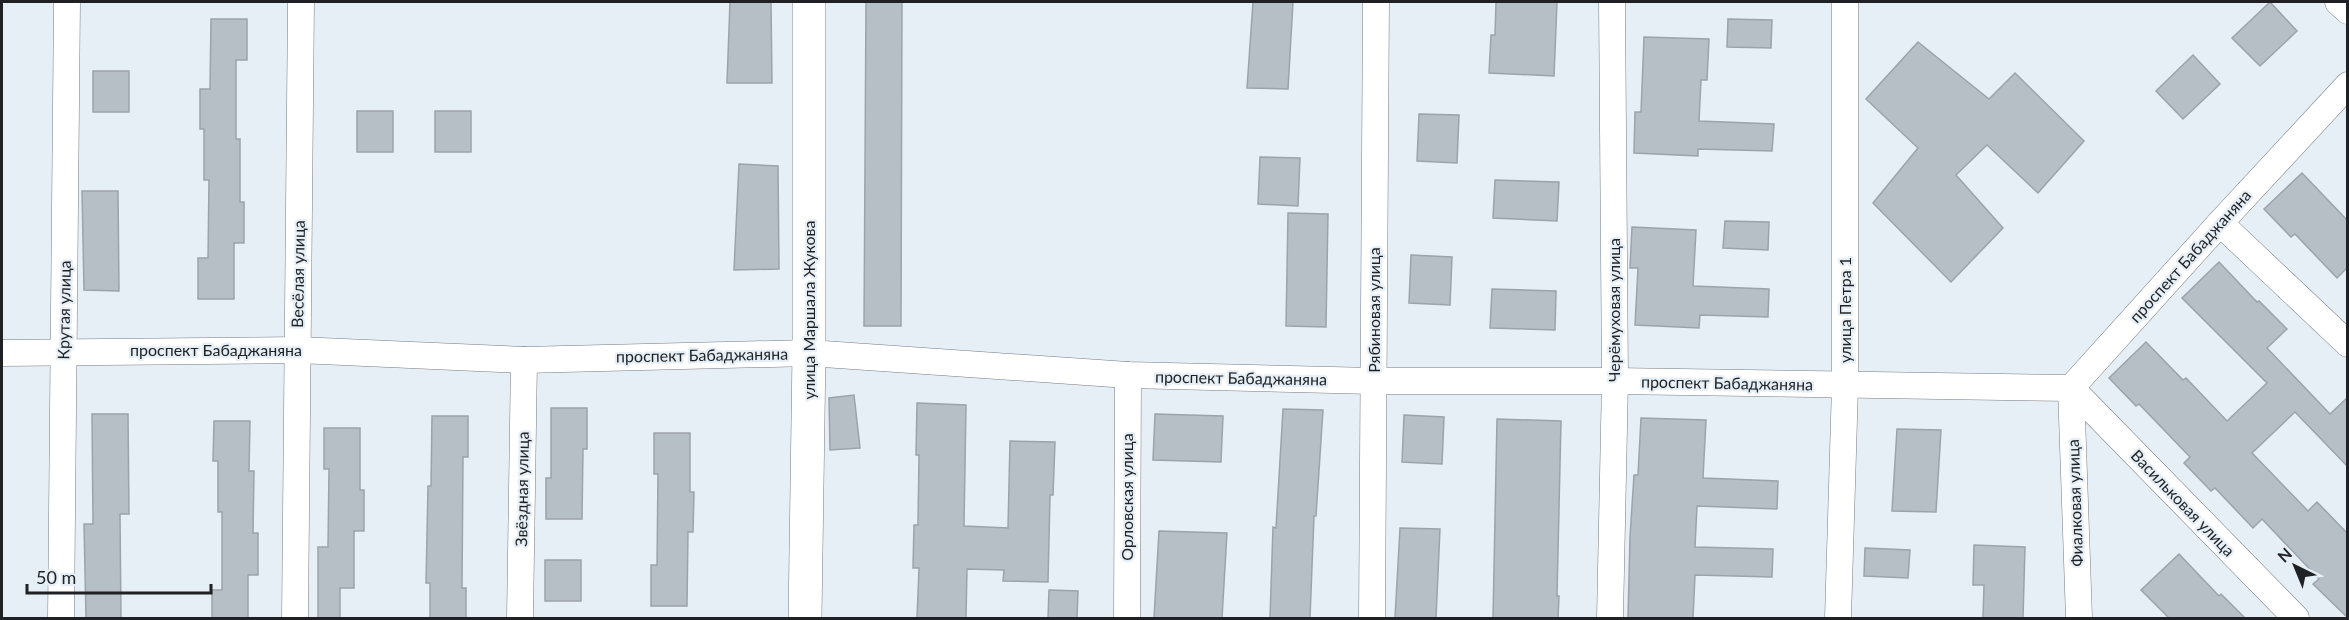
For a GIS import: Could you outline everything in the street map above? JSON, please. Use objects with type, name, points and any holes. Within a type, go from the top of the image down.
[{"type":"main road","name":"улица Маршала Жукова","points":[[805,618],[809,353],[809,2]]},
{"type":"street","name":"Крутая улица","points":[[61,618],[67,2]]},
{"type":"street","name":"Весёлая улица","points":[[295,618],[301,2]]},
{"type":"street","name":"Рябиновая улица","points":[[1372,618],[1376,2]]},
{"type":"street","name":"Черёмуховая улица","points":[[1610,618],[1615,381],[1612,2]]},
{"type":"street","name":"улица Петра 1","points":[[1838,618],[1845,386],[1845,2]]},
{"type":"street","points":[[2338,2],[2348,11]]},
{"type":"street","name":"проспект Бабаджаняна","points":[[2,353],[298,350],[524,360],[809,353],[1128,375],[1373,381],[1615,381],[2071,388],[2348,85]]},
{"type":"street","points":[[2220,223],[2348,344]]},
{"type":"street","name":"Звёздная улица","points":[[520,618],[524,360]]},
{"type":"street","name":"Орловская улица","points":[[1127,618],[1128,375]]},
{"type":"street","name":"Фиалковая улица","points":[[2071,388],[2079,618]]},
{"type":"street","name":"Васильковая улица","points":[[2071,388],[2296,618]]},
{"type":"building","points":[[730,2],[771,2],[772,83],[727,83]]},
{"type":"building","points":[[866,2],[902,2],[901,326],[864,326]]},
{"type":"building","points":[[1253,2],[1293,2],[1288,89],[1247,88]]},
{"type":"building","points":[[1496,2],[1557,2],[1554,76],[1489,73],[1491,35],[1495,35]]},
{"type":"building","points":[[2270,2],[2297,31],[2260,66],[2232,38]]},
{"type":"building","points":[[211,19],[247,19],[247,60],[236,60],[236,139],[240,139],[240,202],[244,202],[244,243],[234,243],[234,299],[198,299],[198,258],[208,258],[209,180],[204,180],[204,129],[200,129],[200,89],[210,89]]},
{"type":"building","points":[[1728,19],[1772,20],[1771,48],[1727,47]]},
{"type":"building","points":[[1644,37],[1709,39],[1707,80],[1701,80],[1699,121],[1774,124],[1772,151],[1698,149],[1698,156],[1634,153],[1635,112],[1641,112]]},
{"type":"building","points":[[1918,42],[1989,99],[2015,73],[2084,141],[2038,193],[1987,145],[1956,175],[2003,228],[1951,282],[1873,203],[1918,148],[1866,99]]},
{"type":"building","points":[[2193,55],[2220,84],[2183,119],[2156,91]]},
{"type":"building","points":[[93,71],[129,71],[129,112],[93,112]]},
{"type":"building","points":[[357,111],[393,111],[393,152],[357,152]]},
{"type":"building","points":[[435,111],[471,111],[471,152],[435,152]]},
{"type":"building","points":[[1419,114],[1459,115],[1457,163],[1417,161]]},
{"type":"building","points":[[1260,157],[1300,158],[1298,206],[1258,204]]},
{"type":"building","points":[[739,164],[778,166],[779,269],[734,270]]},
{"type":"building","points":[[2302,173],[2348,221],[2348,267],[2337,278],[2295,234],[2291,237],[2264,209]]},
{"type":"building","points":[[1495,180],[1559,182],[1557,221],[1493,218]]},
{"type":"building","points":[[82,191],[118,191],[119,291],[84,290]]},
{"type":"building","points":[[1288,213],[1328,214],[1326,327],[1286,326]]},
{"type":"building","points":[[1725,221],[1769,222],[1768,250],[1723,248]]},
{"type":"building","points":[[1632,227],[1696,230],[1693,286],[1769,289],[1768,317],[1700,315],[1699,328],[1635,325],[1638,268],[1630,268]]},
{"type":"building","points":[[1411,255],[1452,257],[1450,305],[1409,303]]},
{"type":"building","points":[[2219,262],[2257,302],[2259,301],[2287,329],[2267,348],[2330,414],[2348,397],[2348,467],[2295,412],[2252,453],[2308,511],[2317,502],[2348,534],[2348,618],[2313,584],[2319,579],[2262,519],[2253,528],[2215,488],[2211,491],[2184,463],[2190,457],[2139,404],[2136,406],[2109,378],[2146,342],[2183,380],[2186,378],[2227,421],[2267,383],[2182,298]]},
{"type":"building","points":[[1492,289],[1556,291],[1555,330],[1490,328]]},
{"type":"building","points":[[854,395],[860,448],[830,450],[829,398]]},
{"type":"building","points":[[917,403],[966,405],[964,526],[1008,528],[1010,441],[1055,442],[1053,495],[1050,495],[1048,582],[1003,581],[1004,570],[967,569],[966,618],[917,618],[919,568],[913,568],[914,525],[918,525]]},
{"type":"building","points":[[551,408],[587,408],[587,449],[583,449],[582,519],[546,519],[546,478],[551,478]]},
{"type":"building","points":[[1283,409],[1323,410],[1316,516],[1314,516],[1310,618],[1270,618],[1273,527],[1276,528]]},
{"type":"building","points":[[92,414],[128,414],[129,514],[120,514],[121,618],[86,618],[84,524],[93,524]]},
{"type":"building","points":[[1155,414],[1223,416],[1221,462],[1153,460]]},
{"type":"building","points":[[1404,415],[1444,417],[1442,464],[1402,462]]},
{"type":"building","points":[[432,416],[468,416],[468,457],[463,457],[462,588],[466,588],[466,618],[430,618],[430,583],[426,583]]},
{"type":"building","points":[[1641,418],[1706,420],[1703,478],[1778,481],[1777,509],[1697,506],[1695,547],[1773,549],[1772,577],[1695,575],[1693,618],[1628,618],[1634,475],[1638,475]]},
{"type":"building","points":[[1497,419],[1561,421],[1558,618],[1493,618]]},
{"type":"building","points":[[214,421],[250,421],[249,471],[254,471],[253,533],[258,533],[258,575],[248,575],[248,618],[212,618],[212,590],[222,590],[222,512],[218,512],[218,461],[213,461]]},
{"type":"building","points":[[324,428],[360,428],[360,490],[364,490],[364,531],[354,531],[354,588],[340,588],[340,618],[318,618],[318,547],[328,547],[329,469],[324,469]]},
{"type":"building","points":[[1897,429],[1941,430],[1936,512],[1892,511]]},
{"type":"building","points":[[654,433],[690,433],[690,492],[694,492],[693,532],[688,532],[687,606],[651,606],[651,565],[657,565],[658,474],[654,474]]},
{"type":"building","points":[[1400,528],[1440,529],[1436,618],[1395,618]]},
{"type":"building","points":[[1159,531],[1227,533],[1222,618],[1154,618]]},
{"type":"building","points":[[1974,545],[2025,547],[2023,618],[1983,618],[1984,585],[1973,585]]},
{"type":"building","points":[[1865,548],[1910,550],[1908,578],[1864,576]]},
{"type":"building","points":[[2179,554],[2219,596],[2221,594],[2245,618],[2169,618],[2141,590]]},
{"type":"building","points":[[545,560],[581,560],[581,601],[545,601]]},
{"type":"building","points":[[1049,590],[1078,591],[1077,618],[1048,618]]}]
